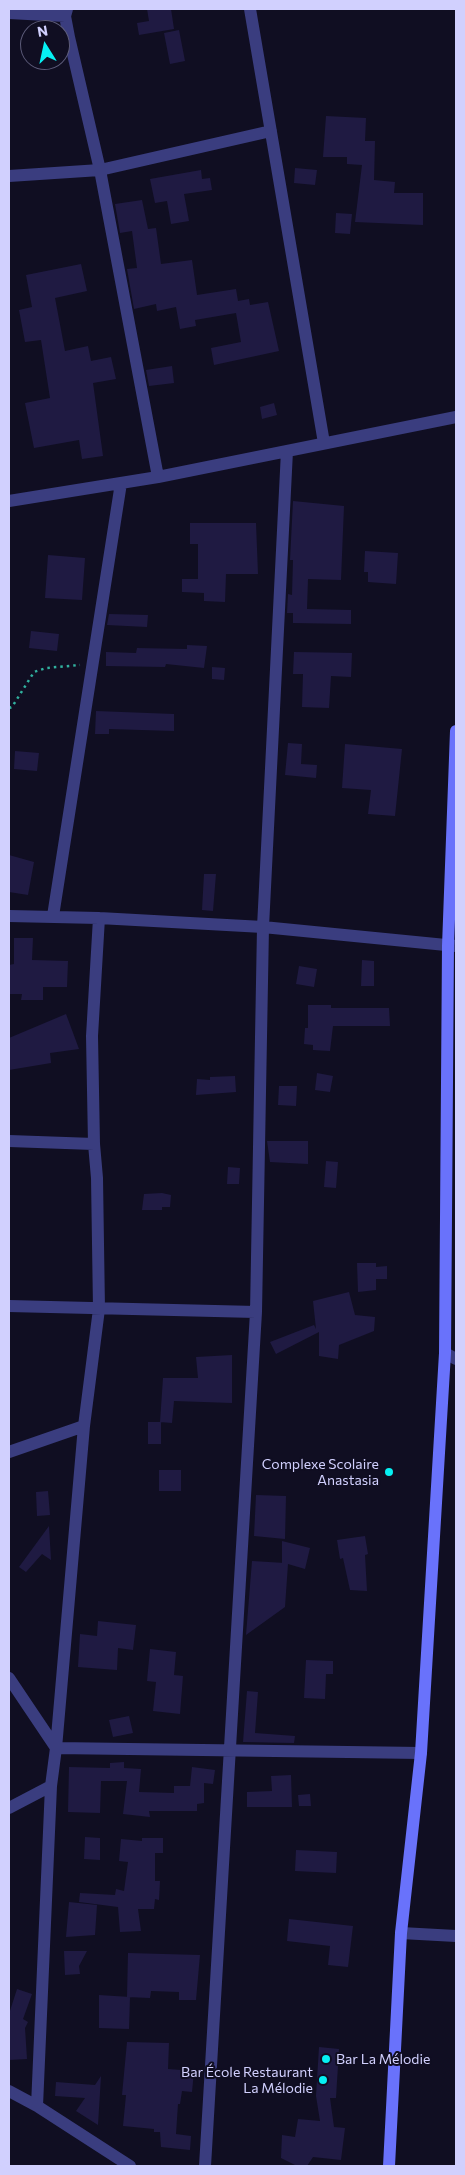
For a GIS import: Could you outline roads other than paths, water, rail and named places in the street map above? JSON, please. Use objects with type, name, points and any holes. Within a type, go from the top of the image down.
[{"type":"street","points":[[250,9],[324,443]]},
{"type":"street","points":[[9,13],[66,12],[100,170],[158,476]]},
{"type":"street","points":[[9,176],[100,170],[271,131]]},
{"type":"street","points":[[9,501],[158,476],[456,417]]},
{"type":"street","points":[[206,2166],[256,1312],[263,927],[287,451]]},
{"type":"street","points":[[53,916],[120,483]]},
{"type":"street","points":[[389,2166],[401,1933],[421,1753],[451,1356],[452,946],[456,731]]},
{"type":"street","points":[[9,916],[53,916],[263,927],[452,946]]},
{"type":"street","points":[[37,2106],[51,1786],[56,1748],[84,1426],[99,1309],[92,1036],[99,918]]},
{"type":"street","points":[[9,1141],[94,1144]]},
{"type":"street","points":[[9,1306],[256,1312]]},
{"type":"street","points":[[9,1452],[84,1426]]},
{"type":"street","points":[[9,1678],[56,1748]]},
{"type":"street","points":[[56,1748],[230,1752],[421,1753]]},
{"type":"street","points":[[9,1808],[51,1786]]},
{"type":"street","points":[[401,1933],[456,1936]]},
{"type":"street","points":[[9,2091],[37,2106],[130,2166]]},
{"type":"place","name":"Complexe Scolaire Anastasia","points":[[389,1472]]},
{"type":"place","name":"Bar La Mélodie","points":[[326,2059]]},
{"type":"place","name":"Bar École Restaurant La Mélodie","points":[[323,2080]]}]
